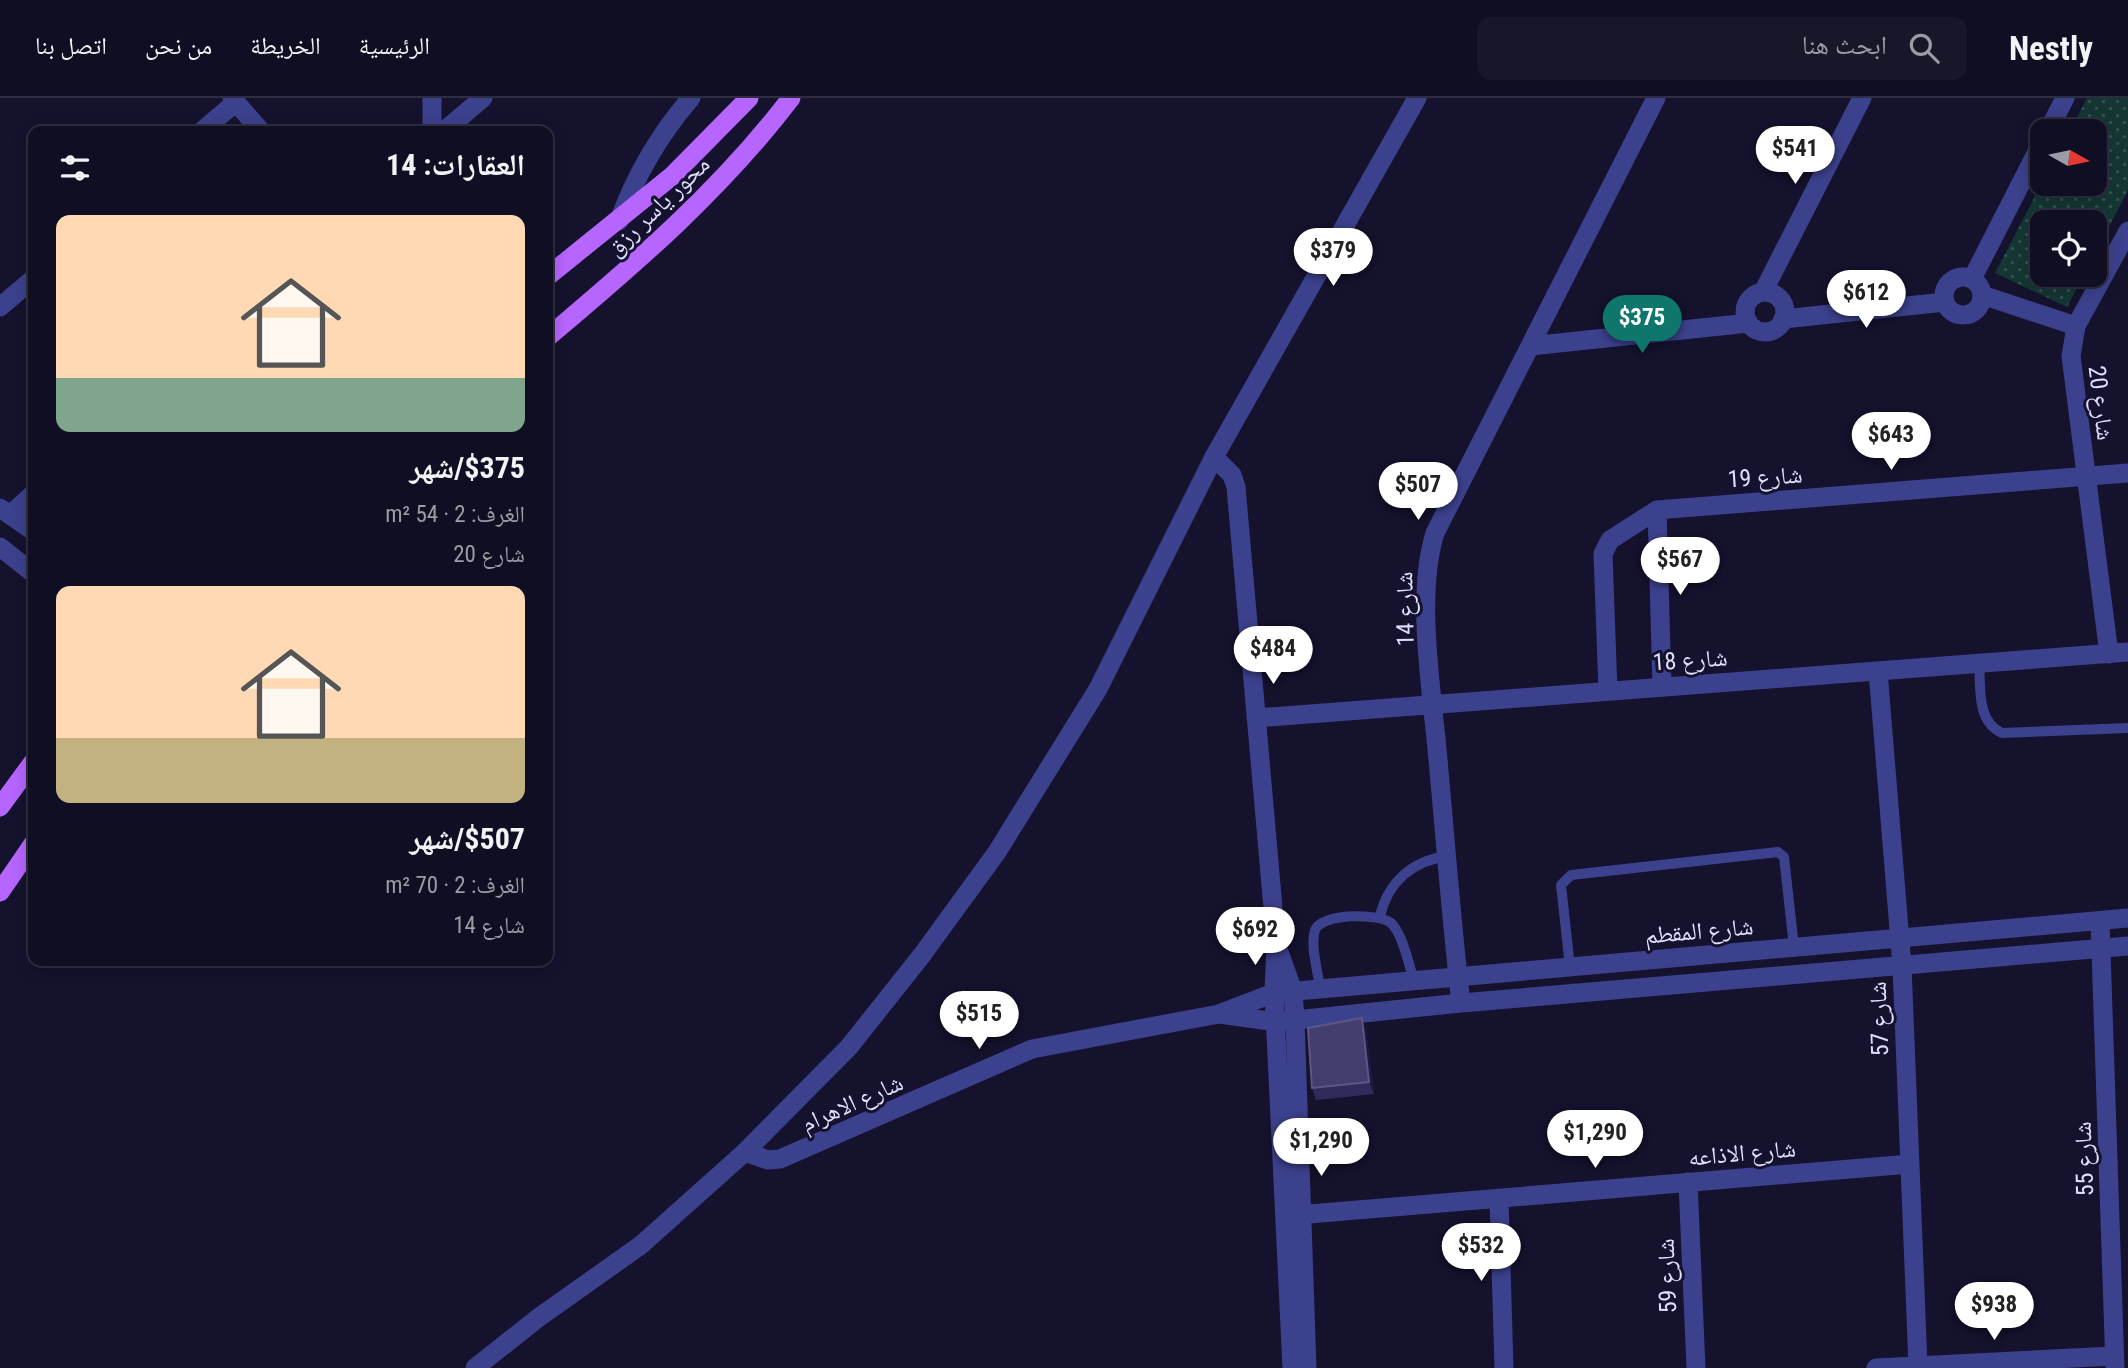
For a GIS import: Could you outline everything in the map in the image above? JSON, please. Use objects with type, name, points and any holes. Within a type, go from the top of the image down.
[{"type":"main road","name":"محور ياسر رزق","points":[[553,272],[672,176],[749,98]]},
{"type":"main road","name":"محور ياسر رزق","points":[[553,333],[679,224],[747,153],[791,98]]},
{"type":"main road","points":[[0,807],[28,769]]},
{"type":"main road","points":[[0,892],[28,851]]},
{"type":"street","points":[[432,98],[432,126]]},
{"type":"street","points":[[450,126],[483,98]]},
{"type":"street","points":[[475,1368],[538,1318],[649,1238],[745,1152],[813,1086],[858,1037],[922,956],[997,852],[1098,689],[1214,457],[1417,98]]},
{"type":"street","points":[[1862,98],[1763,292],[1748,301],[1745,312],[1749,323],[1759,330],[1770,331],[1783,319],[1945,302]]},
{"type":"street","points":[[2054,119],[2065,98]]},
{"type":"street","points":[[207,126],[234,100],[257,126]]},
{"type":"street","points":[[619,221],[640,169],[686,100]]},
{"type":"street","name":"شارع 14","points":[[1461,1003],[1433,704],[1426,588],[1430,551],[1435,533],[1650,100]]},
{"type":"street","points":[[2030,169],[1977,287],[1978,308],[1965,315],[1955,313],[1945,302],[1949,283],[1957,278],[1977,287],[2076,326]]},
{"type":"street","name":"شارع 20","points":[[2118,653],[2087,478],[2071,356],[2076,326],[2128,231]]},
{"type":"street","points":[[0,307],[28,283]]},
{"type":"street","points":[[1763,292],[1779,297],[1784,307],[1783,319]]},
{"type":"street","points":[[1530,346],[1749,323]]},
{"type":"street","points":[[1214,457],[1224,465],[1236,487],[1276,942],[1286,1021],[1294,1215],[1307,1368]]},
{"type":"street","name":"شارع 19","points":[[1608,691],[1603,554],[1610,540],[1657,510],[2087,478],[2128,472]]},
{"type":"street","points":[[28,497],[5,511],[28,527]]},
{"type":"street","points":[[1657,510],[1662,686]]},
{"type":"street","points":[[0,547],[28,569]]},
{"type":"street","name":"شارع 18","points":[[1256,718],[2118,653]]},
{"type":"street","name":"شارع 57","points":[[1878,671],[1902,966],[1918,1366]]},
{"type":"street","name":"شارع المقطم","points":[[1283,992],[2128,918]]},
{"type":"street","name":"شارع 55","points":[[2100,921],[2115,1362]]},
{"type":"street","points":[[1286,1021],[1461,1003],[2128,946]]},
{"type":"street","name":"شارع الاهرام","points":[[745,1152],[768,1160],[792,1156],[1032,1049],[1219,1014],[1283,992]]},
{"type":"street","name":"شارع الاهرام","points":[[1219,1014],[1286,1021]]},
{"type":"street","name":"شارع الاذاعه","points":[[1294,1215],[1910,1164]]},
{"type":"street","name":"شارع 59","points":[[1688,1182],[1696,1368]]},
{"type":"street","points":[[1499,1198],[1504,1368]]},
{"type":"street","points":[[1292,1368],[1294,1215]]},
{"type":"street","points":[[1876,1368],[2115,1362]]},
{"type":"lane","points":[[1979,663],[1983,716],[1988,724],[2002,733],[2128,728]]},
{"type":"lane","points":[[1570,967],[1562,885],[1571,875],[1778,852],[1784,858],[1794,947]]},
{"type":"lane","points":[[1380,916],[1388,893],[1403,874],[1423,862],[1447,856]]},
{"type":"lane","points":[[1320,989],[1314,933],[1319,923],[1329,918],[1380,916],[1389,921],[1397,931],[1414,980]]},
{"type":"green space","points":[[2087,98],[2128,98],[2128,190],[2107,231],[2107,210],[2030,210],[2030,287],[2078,287],[2067,307],[1995,273],[2035,196],[2107,196],[2107,119],[2076,119]]},
{"type":"building","points":[[1362,1018],[1369,1082],[1312,1088],[1308,1028]]}]
